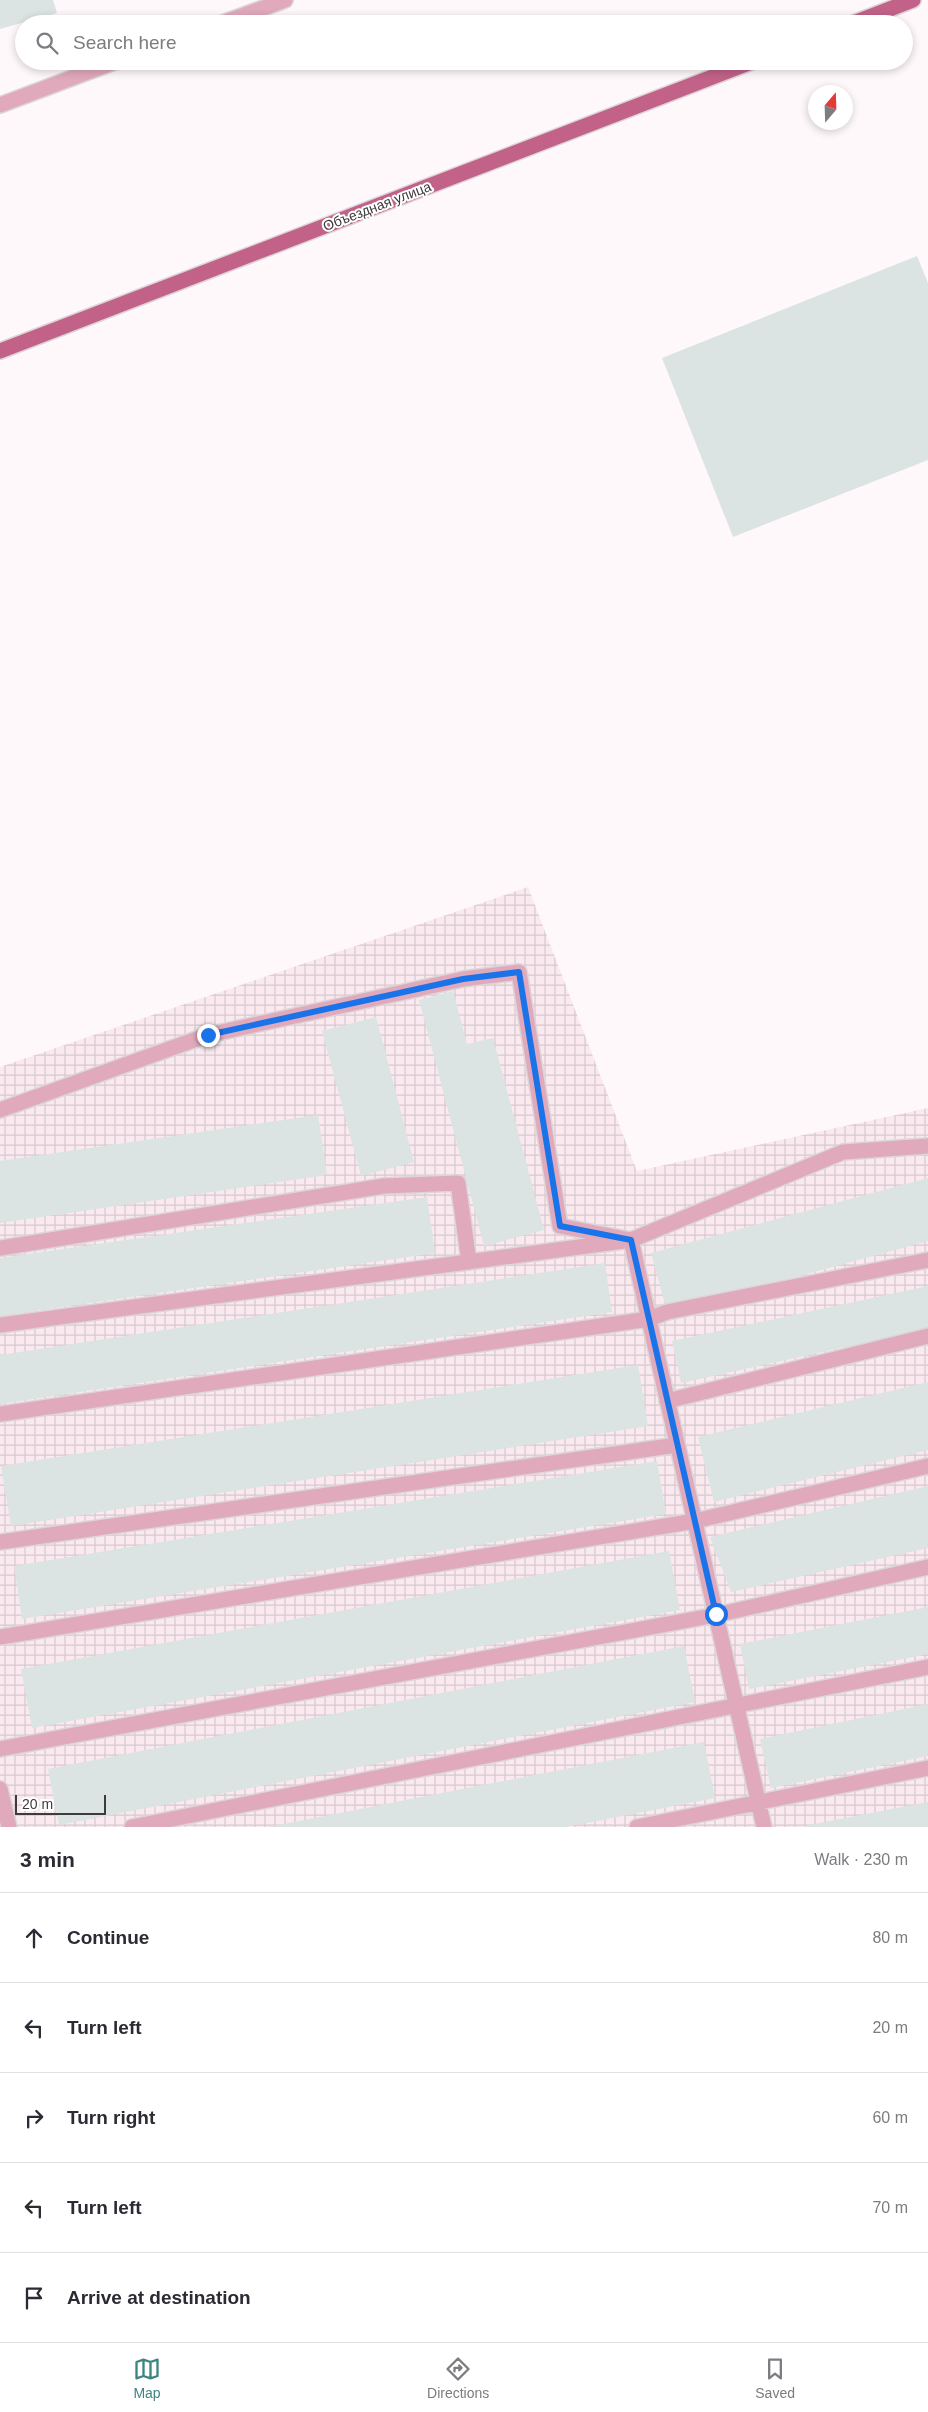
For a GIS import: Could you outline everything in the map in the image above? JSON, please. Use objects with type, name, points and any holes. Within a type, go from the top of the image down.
[{"type":"main road","points":[[874,15],[913,0]]},
{"type":"main road","name":"Объездная улица","points":[[0,351],[731,70]]},
{"type":"street","points":[[244,15],[285,0]]},
{"type":"street","points":[[0,106],[94,70]]},
{"type":"street","points":[[0,1110],[208,1035],[463,979],[519,972],[560,1226],[631,1240]]},
{"type":"street","points":[[0,1325],[631,1240],[843,1152],[928,1146]]},
{"type":"street","points":[[0,1248],[384,1186],[458,1183],[469,1262]]},
{"type":"street","points":[[631,1240],[764,1827]]},
{"type":"street","points":[[0,1414],[649,1319],[667,1312],[928,1260]]},
{"type":"street","points":[[667,1401],[928,1336]]},
{"type":"street","points":[[0,1542],[677,1446]]},
{"type":"street","points":[[0,1637],[694,1521],[928,1466]]},
{"type":"street","points":[[0,1750],[716,1614],[928,1567]]},
{"type":"street","points":[[132,1827],[736,1704],[928,1667]]},
{"type":"street","points":[[637,1827],[928,1768]]},
{"type":"street","points":[[0,1789],[9,1827]]},
{"type":"shaded area","points":[[528,887],[637,1171],[928,1108],[928,1827],[0,1827],[0,1067]]},
{"type":"building","points":[[0,0],[53,0],[57,13],[50,15],[15,15],[15,25],[0,29]]},
{"type":"building","points":[[917,256],[928,283],[928,460],[733,537],[662,358]]},
{"type":"building","points":[[453,991],[467,1044],[493,1038],[544,1230],[484,1246],[419,1000]]},
{"type":"building","points":[[376,1017],[414,1162],[361,1176],[322,1031]]},
{"type":"building","points":[[318,1115],[327,1175],[0,1223],[0,1161]]},
{"type":"building","points":[[928,1178],[928,1241],[667,1312],[651,1253]]},
{"type":"building","points":[[427,1197],[435,1253],[0,1316],[0,1258]]},
{"type":"building","points":[[605,1263],[612,1312],[0,1404],[0,1355]]},
{"type":"building","points":[[928,1286],[928,1329],[681,1383],[672,1341]]},
{"type":"building","points":[[638,1365],[648,1426],[11,1526],[1,1466]]},
{"type":"building","points":[[928,1382],[928,1450],[714,1502],[698,1437]]},
{"type":"building","points":[[657,1461],[666,1514],[22,1619],[14,1566]]},
{"type":"building","points":[[928,1486],[928,1548],[731,1592],[710,1537]]},
{"type":"building","points":[[669,1551],[680,1610],[32,1728],[21,1669]]},
{"type":"building","points":[[928,1607],[928,1654],[749,1689],[740,1644]]},
{"type":"building","points":[[684,1646],[695,1702],[59,1825],[48,1769]]},
{"type":"building","points":[[928,1704],[928,1756],[771,1788],[760,1739]]},
{"type":"building","points":[[704,1742],[715,1798],[566,1827],[268,1827]]},
{"type":"building","points":[[928,1802],[928,1827],[804,1827],[804,1826]]},
{"type":"route","points":[[208,1035],[463,979],[519,972],[560,1226],[631,1240],[716,1614]]}]
